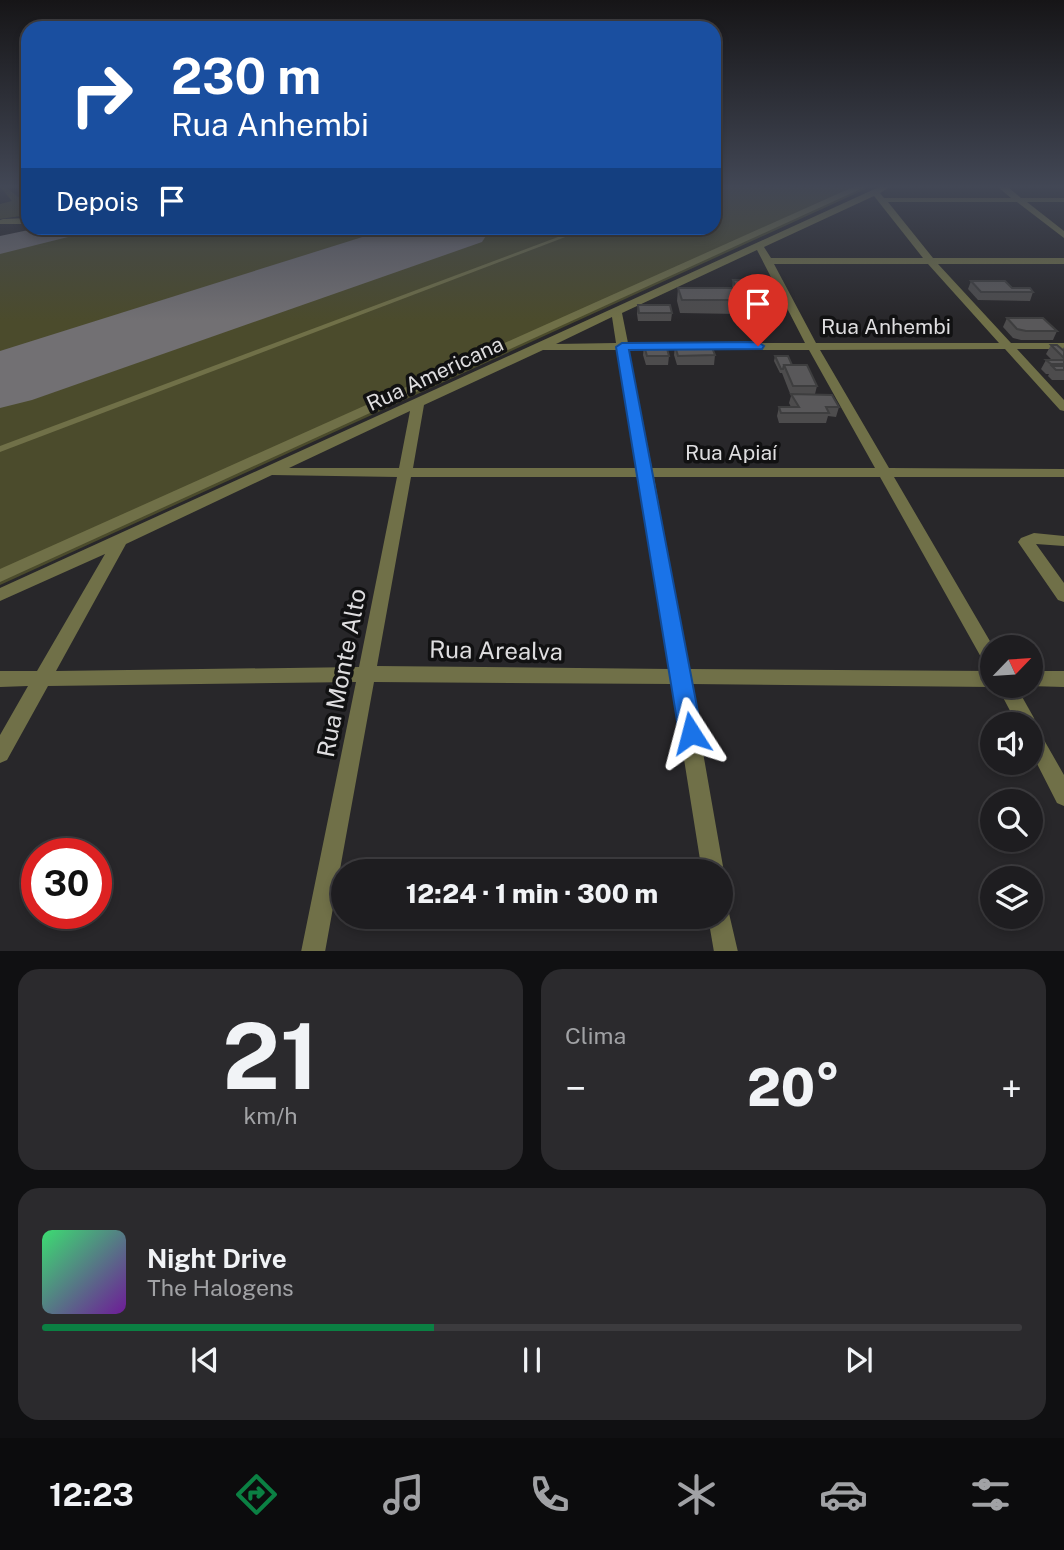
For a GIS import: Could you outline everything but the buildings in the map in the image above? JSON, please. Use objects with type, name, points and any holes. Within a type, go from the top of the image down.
[{"type":"street","points":[[0,576],[763,231]]},
{"type":"street","name":"Rua Americana","points":[[0,595],[793,231]]},
{"type":"street","points":[[906,231],[1064,407]]},
{"type":"street","points":[[759,245],[812,346],[980,640]]},
{"type":"street","points":[[767,261],[1064,261]]},
{"type":"street","points":[[616,312],[682,678],[711,859]]},
{"type":"street","name":"Rua Anhembi","points":[[540,346],[1064,346]]},
{"type":"street","name":"Rua Monte Alto","points":[[313,951],[418,403]]},
{"type":"street","name":"Rua Apiaí","points":[[271,472],[1064,474]]},
{"type":"street","points":[[1064,541],[1034,538],[1026,542],[1064,596]]},
{"type":"street","points":[[0,754],[120,540]]},
{"type":"street","name":"Rua Arealva","points":[[0,679],[367,674],[980,679]]},
{"type":"street","points":[[1043,679],[1064,679]]},
{"type":"street","points":[[1043,756],[1064,796]]},
{"type":"street","points":[[722,929],[726,951]]},
{"type":"lane","points":[[0,449],[567,235]]},
{"type":"shaded area","points":[[721,231],[773,231],[0,585],[0,406],[490,235],[721,235]]},
{"type":"shaded area","points":[[70,235],[386,235],[0,359],[0,253]]},
{"type":"taxiway","points":[[0,245],[41,235]]},
{"type":"runway","points":[[0,381],[437,235]]},
{"type":"route","points":[[691,733],[622,347],[758,346]]}]
